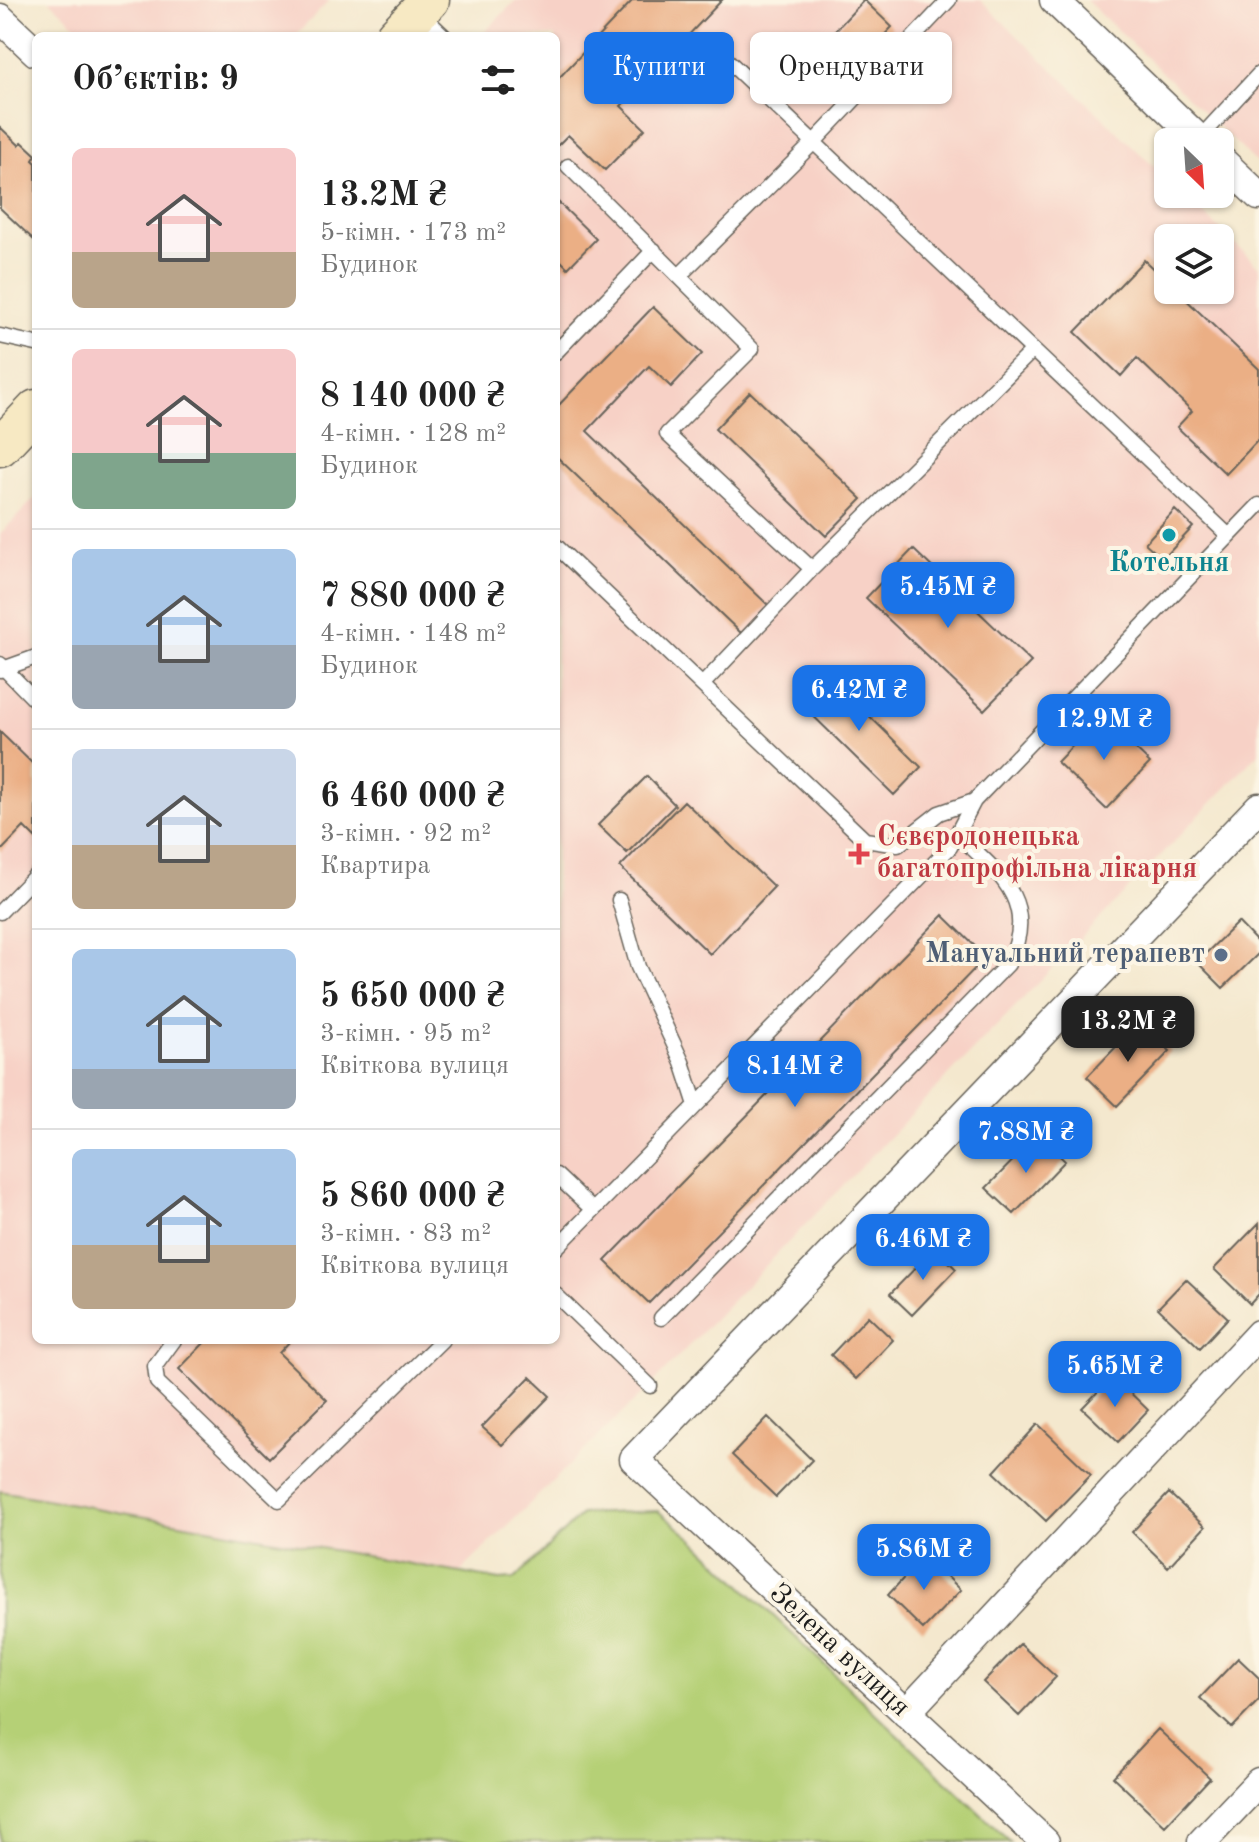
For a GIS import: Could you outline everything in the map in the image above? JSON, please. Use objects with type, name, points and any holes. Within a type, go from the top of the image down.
[{"type":"street","points":[[1054,0],[1187,128]]},
{"type":"street","points":[[0,18],[32,48]]},
{"type":"street","points":[[1234,172],[1259,196]]},
{"type":"street","points":[[0,447],[32,413]]},
{"type":"street","name":"Зелена вулиця","points":[[1045,1842],[634,1459],[1259,807]]},
{"type":"street","points":[[906,1713],[1259,1334]]},
{"type":"street","points":[[1202,1842],[1259,1782]]},
{"type":"lane","points":[[919,32],[949,0]]},
{"type":"lane","points":[[734,66],[1229,536]]},
{"type":"lane","points":[[1211,128],[1259,74]]},
{"type":"lane","points":[[680,275],[850,104]]},
{"type":"lane","points":[[568,166],[752,349],[667,434],[812,569]]},
{"type":"lane","points":[[560,348],[654,250]]},
{"type":"lane","points":[[0,336],[32,343]]},
{"type":"lane","points":[[703,684],[812,569],[1033,350]]},
{"type":"lane","points":[[560,1244],[950,847],[974,801],[1259,505]]},
{"type":"lane","points":[[560,550],[865,840],[898,845],[939,813],[974,801]]},
{"type":"lane","points":[[32,658],[1,667],[32,697]]},
{"type":"lane","points":[[661,1318],[1008,964],[1018,945],[1022,919],[1016,899],[982,857],[957,834]]},
{"type":"lane","points":[[0,912],[32,879]]},
{"type":"lane","points":[[619,900],[638,967],[682,1062],[696,1105]]},
{"type":"lane","points":[[560,1179],[593,1210]]},
{"type":"lane","points":[[560,1299],[650,1386]]},
{"type":"lane","points":[[171,1344],[155,1366],[157,1382],[279,1500],[438,1344]]},
{"type":"shaded area","points":[[49,0],[330,0],[299,32],[83,32]]},
{"type":"shaded area","name":"Сєвєродонецька багатопрофільна лікарня","points":[[516,0],[980,0],[1154,167],[1154,208],[1198,208],[1214,224],[1154,224],[1154,304],[1234,304],[1234,243],[1259,267],[1259,753],[650,1386],[446,1586],[0,1512],[0,534],[32,501],[32,1344],[560,1344],[560,32],[485,32]]},
{"type":"shaded area","points":[[1086,0],[1259,0],[1259,165],[1234,141],[1234,128],[1220,128]]},
{"type":"green space","points":[[0,1491],[500,1580],[515,1579],[582,1514],[658,1511],[695,1541],[1010,1842],[0,1842]]},
{"type":"building","points":[[633,0],[722,0],[692,32],[603,32]]},
{"type":"building","points":[[864,0],[892,27],[887,32],[834,32]]},
{"type":"building","points":[[584,52],[584,104],[623,104],[621,106],[645,129],[605,170],[568,135],[560,143],[560,77]]},
{"type":"building","points":[[0,127],[19,145],[22,142],[32,151],[32,238],[0,208]]},
{"type":"building","points":[[560,204],[596,239],[568,268],[560,260]]},
{"type":"building","points":[[1144,260],[1154,270],[1154,304],[1191,304],[1259,369],[1259,439],[1226,474],[1177,427],[1192,411],[1137,358],[1121,376],[1075,332]]},
{"type":"building","points":[[653,307],[702,354],[671,387],[649,366],[587,431],[768,605],[741,633],[560,460],[560,404]]},
{"type":"building","points":[[750,392],[862,499],[826,536],[715,429]]},
{"type":"building","name":"Котельня","points":[[1175,510],[1193,527],[1163,559],[1145,543]]},
{"type":"building","points":[[913,549],[1031,662],[984,710],[866,598]]},
{"type":"building","points":[[825,672],[921,767],[894,795],[797,700]]},
{"type":"building","points":[[1101,716],[1150,763],[1106,809],[1057,762]]},
{"type":"building","points":[[0,732],[32,763],[32,835],[24,827],[0,852]]},
{"type":"building","points":[[647,776],[675,805],[627,853],[598,825]]},
{"type":"building","points":[[684,801],[774,887],[710,954],[620,867]]},
{"type":"building","points":[[943,915],[986,957],[649,1303],[605,1261]]},
{"type":"building","points":[[1238,922],[1259,944],[1259,953],[1223,988],[1197,962]]},
{"type":"building","points":[[1140,1022],[1170,1051],[1117,1106],[1087,1077]]},
{"type":"building","points":[[1038,1135],[1065,1161],[1014,1214],[986,1188]]},
{"type":"building","points":[[1259,1223],[1259,1294],[1250,1304],[1214,1269]]},
{"type":"building","points":[[935,1248],[956,1269],[912,1315],[890,1294]]},
{"type":"building","points":[[1186,1279],[1228,1318],[1200,1348],[1158,1308]]},
{"type":"building","points":[[868,1316],[893,1340],[856,1379],[831,1355]]},
{"type":"building","points":[[203,1344],[287,1344],[279,1353],[327,1400],[269,1458],[179,1369]]},
{"type":"building","points":[[1113,1376],[1148,1410],[1118,1442],[1082,1408]]},
{"type":"building","points":[[530,1377],[550,1396],[502,1445],[482,1427]]},
{"type":"building","points":[[768,1417],[812,1460],[776,1497],[732,1455]]},
{"type":"building","points":[[1038,1424],[1091,1475],[1046,1521],[994,1472]]},
{"type":"building","points":[[1169,1493],[1205,1527],[1168,1567],[1132,1532]]},
{"type":"building","points":[[925,1555],[961,1590],[923,1629],[888,1595]]},
{"type":"building","points":[[1020,1644],[1056,1677],[1019,1716],[983,1682]]},
{"type":"building","points":[[1238,1658],[1259,1678],[1259,1700],[1232,1728],[1200,1698]]},
{"type":"building","points":[[1158,1729],[1210,1778],[1165,1826],[1113,1777]]},
{"type":"place","name":"Котельня","points":[[1169,535]]},
{"type":"place","name":"Сєвєродонецька багатопрофільна лікарня","points":[[859,854]]},
{"type":"place","name":"Мануальний терапевт","points":[[1221,955]]}]
